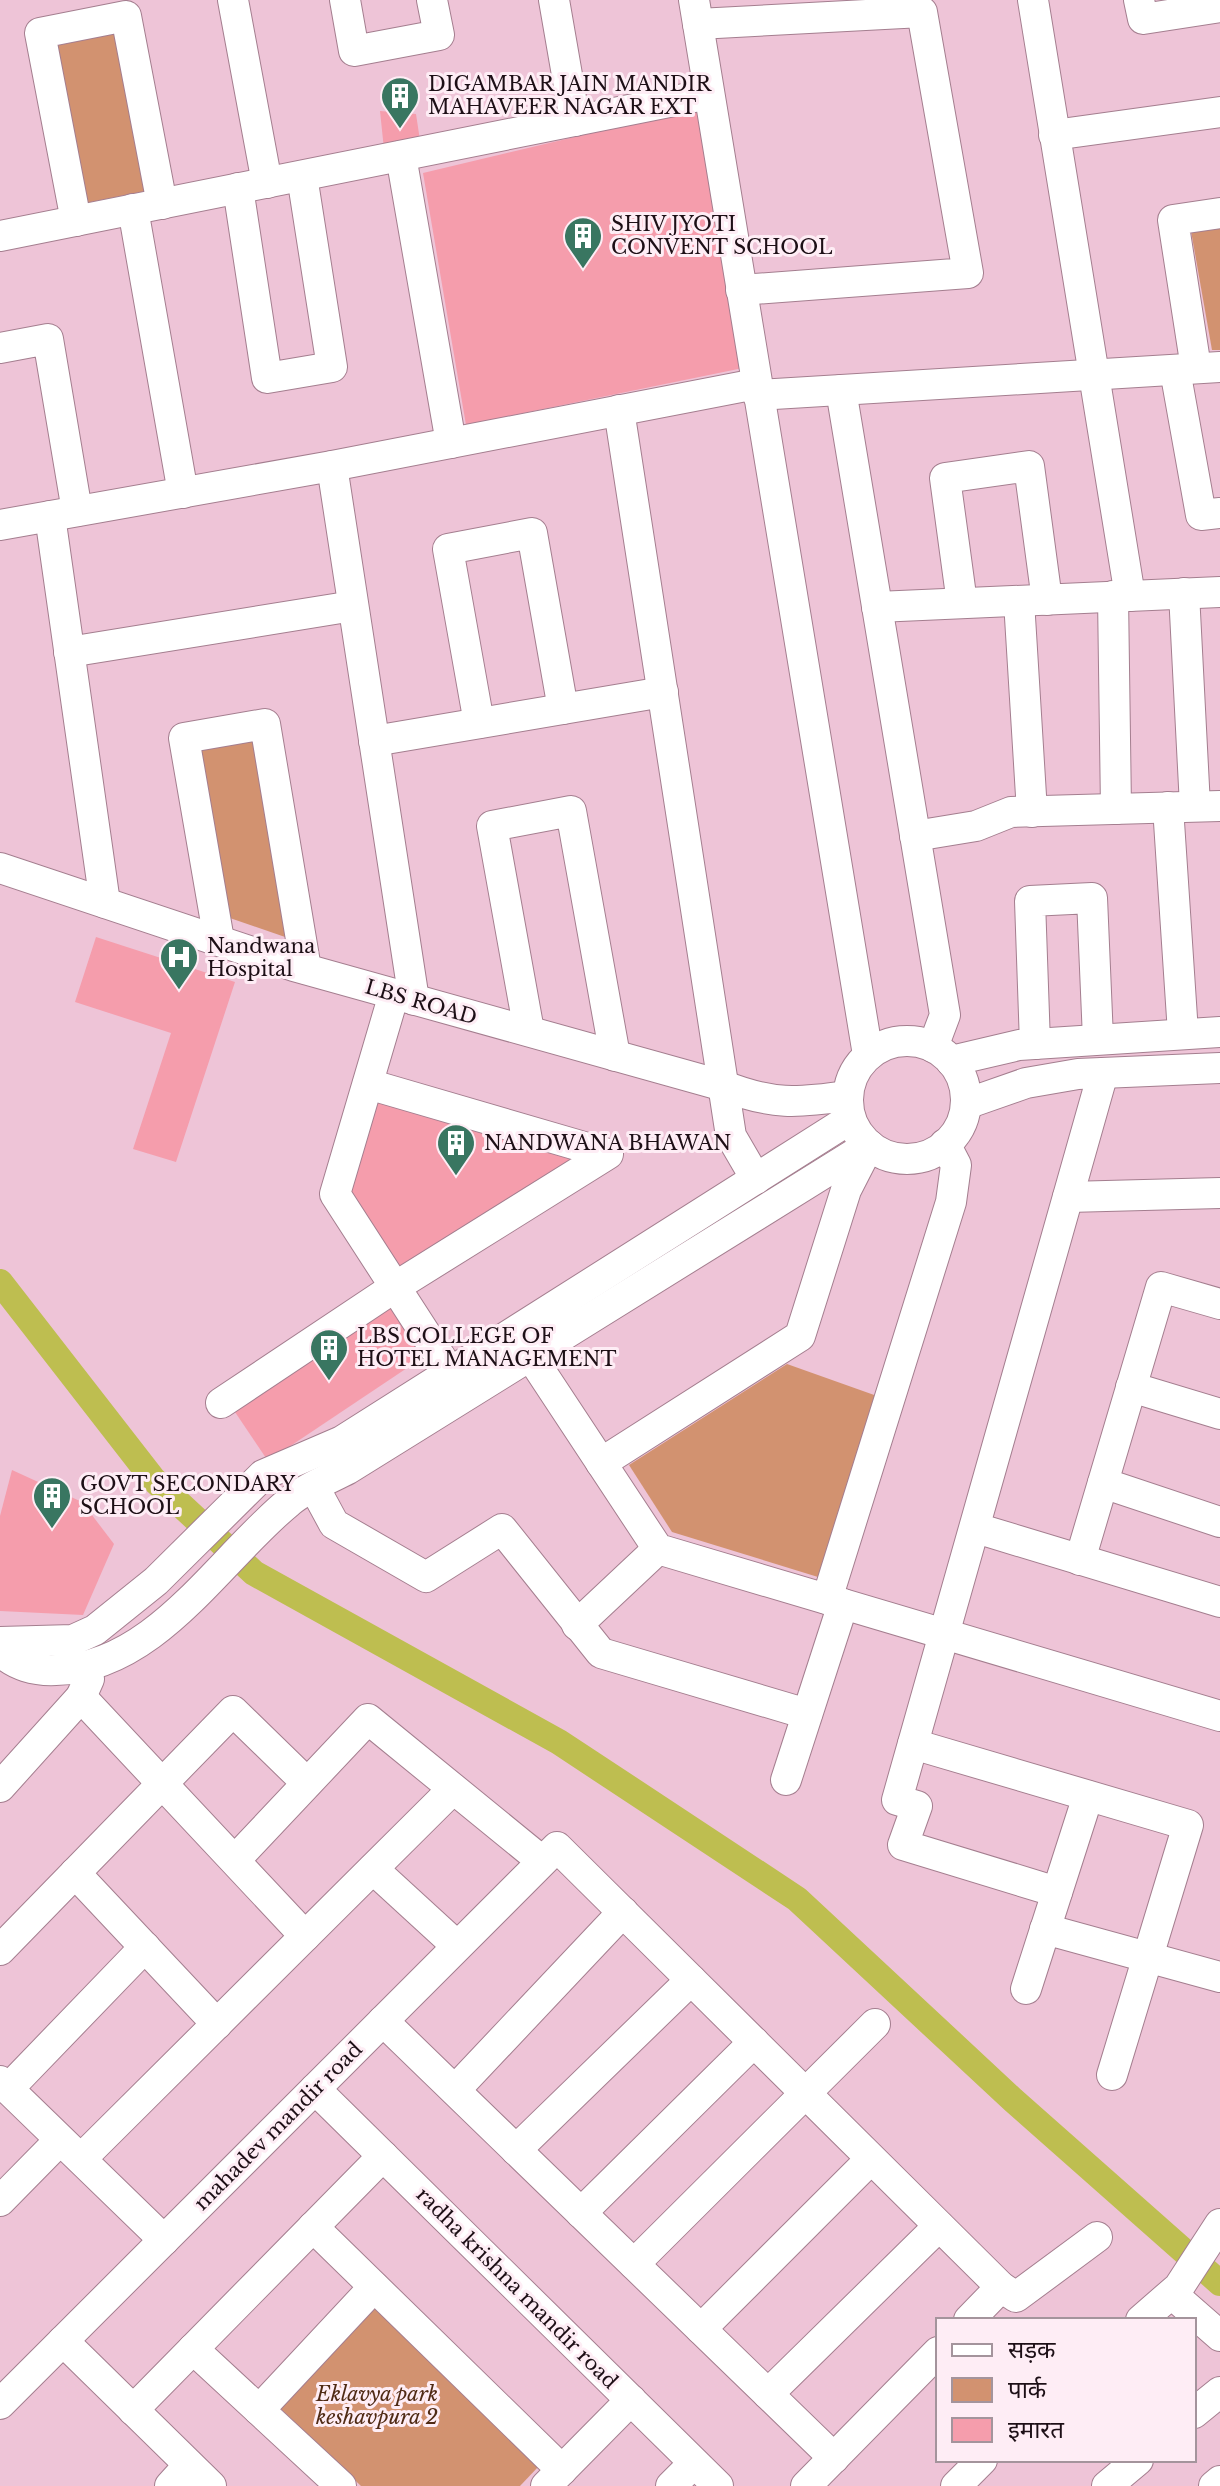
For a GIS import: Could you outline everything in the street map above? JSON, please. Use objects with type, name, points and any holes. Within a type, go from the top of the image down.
[{"type":"street","points":[[233,0],[267,378],[332,367],[302,176]]},
{"type":"street","points":[[345,0],[354,51],[439,35],[432,0]]},
{"type":"street","points":[[554,0],[575,121]]},
{"type":"street","points":[[1033,0],[1091,375],[1121,596],[1116,809]]},
{"type":"street","points":[[1139,0],[1143,19],[1220,7]]},
{"type":"street","points":[[741,290],[968,273],[922,12],[696,12],[757,390],[868,1055]]},
{"type":"street","points":[[76,221],[40,33],[126,16],[183,493]]},
{"type":"street","points":[[0,236],[709,94]]},
{"type":"street","points":[[1054,135],[1220,112]]},
{"type":"street","points":[[401,156],[451,443]]},
{"type":"street","points":[[1220,213],[1173,220],[1197,368],[1201,515],[1220,513]]},
{"type":"street","points":[[0,348],[48,339],[63,514],[69,652],[105,903]]},
{"type":"street","points":[[0,525],[332,466],[619,410],[757,390],[841,390],[1197,368]]},
{"type":"street","points":[[841,390],[945,1015],[942,1054]]},
{"type":"street","points":[[619,410],[731,1136],[756,1179]]},
{"type":"street","points":[[332,466],[374,741],[404,997],[368,1084],[335,1194],[450,1372]]},
{"type":"street","points":[[962,603],[945,478],[1029,466],[1033,600],[1032,812]]},
{"type":"street","points":[[479,723],[448,549],[532,533],[563,709]]},
{"type":"street","points":[[877,607],[1220,592]]},
{"type":"street","points":[[1183,1033],[1194,806],[1184,593]]},
{"type":"street","points":[[69,652],[353,606]]},
{"type":"street","points":[[374,741],[663,692]]},
{"type":"street","points":[[219,940],[184,738],[265,724],[306,969]]},
{"type":"street","points":[[915,836],[976,826],[1011,812],[1194,806]]},
{"type":"street","points":[[529,1031],[492,826],[571,811],[615,1056]]},
{"type":"street","name":"LBS ROAD","points":[[0,868],[306,969],[724,1086],[761,1100],[849,1107]]},
{"type":"street","points":[[1035,1044],[1030,901],[1092,898],[1098,1039]]},
{"type":"street","points":[[942,1054],[1098,1039],[1220,1032]]},
{"type":"street","points":[[910,1040],[942,1054],[963,1081],[966,1104],[960,1126],[945,1144],[925,1156],[903,1159],[880,1153],[869,1145],[849,1107],[853,1074],[868,1055],[888,1044],[910,1040]]},
{"type":"street","points":[[966,1104],[1026,1083],[1103,1073],[1220,1068]]},
{"type":"street","points":[[1057,1892],[903,1845],[917,1806],[897,1800],[1103,1073]]},
{"type":"street","points":[[221,1403],[395,1287],[608,1154],[368,1084]]},
{"type":"street","points":[[0,1650],[36,1671],[76,1670],[121,1655],[182,1607],[302,1493],[522,1344],[756,1179],[849,1107]]},
{"type":"street","points":[[786,1780],[951,1202],[956,1165],[945,1144]]},
{"type":"street","points":[[0,1642],[73,1640],[95,1630],[156,1581],[263,1475],[342,1441],[450,1372],[522,1344],[869,1145]]},
{"type":"street","points":[[601,1463],[800,1336],[846,1190],[869,1145]]},
{"type":"street","points":[[1068,1197],[1220,1193]]},
{"type":"street","points":[[1080,1560],[1161,1287],[1220,1304]]},
{"type":"street","points":[[522,1344],[658,1549],[1220,1716]]},
{"type":"street","points":[[1131,1387],[1220,1414]]},
{"type":"street","points":[[1103,1483],[1220,1522]]},
{"type":"street","points":[[302,1493],[334,1524],[426,1577],[502,1529],[601,1653],[807,1714]]},
{"type":"street","points":[[976,1528],[1220,1602]]},
{"type":"street","points":[[577,1625],[658,1549]]},
{"type":"street","points":[[0,1787],[81,1697],[96,1663],[95,1630]]},
{"type":"street","points":[[81,1697],[305,1936]]},
{"type":"street","points":[[0,1950],[233,1711],[307,1783]]},
{"type":"street","points":[[235,1860],[368,1719],[453,1789],[549,1854],[623,1912],[1001,2287],[1016,2297],[1097,2237]]},
{"type":"street","points":[[913,1744],[1188,1825],[1112,2075]]},
{"type":"street","points":[[0,2201],[71,2150],[217,2024],[453,1789]]},
{"type":"street","points":[[1026,1989],[1088,1796]]},
{"type":"street","name":"mahadev mandir road","points":[[0,2404],[549,1854]]},
{"type":"street","points":[[373,1869],[457,1946]]},
{"type":"street","points":[[75,1873],[217,2024]]},
{"type":"street","points":[[455,2090],[623,1912]]},
{"type":"street","points":[[1045,1929],[1220,1977]]},
{"type":"street","points":[[145,1947],[4,2085],[164,2240]]},
{"type":"street","points":[[516,2150],[691,1980]]},
{"type":"street","points":[[383,2021],[834,2458]]},
{"type":"street","points":[[634,2264],[875,2024]]},
{"type":"street","points":[[581,2213],[754,2042]]},
{"type":"street","name":"radha krishna mandir road","points":[[315,2089],[718,2486]]},
{"type":"street","points":[[133,2410],[383,2156]]},
{"type":"street","points":[[701,2329],[871,2159]]},
{"type":"street","points":[[1143,2318],[1176,2290],[1220,2224]]},
{"type":"street","points":[[768,2394],[939,2226]]},
{"type":"street","points":[[313,2227],[374,2287],[554,2478],[631,2400]]},
{"type":"street","points":[[259,2410],[374,2287]]},
{"type":"street","points":[[971,2318],[1001,2287]]},
{"type":"street","points":[[1176,2290],[1220,2336]]},
{"type":"street","points":[[63,2341],[133,2410],[190,2479]]},
{"type":"street","points":[[193,2349],[341,2486]]},
{"type":"street","points":[[806,2486],[936,2354]]},
{"type":"street","points":[[1196,2411],[1220,2392]]},
{"type":"street","points":[[956,2486],[980,2462]]},
{"type":"street","points":[[1107,2486],[1136,2462]]},
{"type":"street","points":[[671,2486],[694,2463]]},
{"type":"street","points":[[1214,2486],[1220,2481]]},
{"type":"green space","points":[[115,33],[146,191],[86,203],[55,46]]},
{"type":"green space","points":[[1220,227],[1220,350],[1212,350],[1191,231]]},
{"type":"green space","points":[[255,739],[288,938],[227,917],[199,749]]},
{"type":"green space","points":[[787,1364],[877,1396],[818,1577],[672,1532],[629,1465]]},
{"type":"green space","name":"Eklavya park keshavpura 2","points":[[374,2306],[539,2466],[520,2486],[361,2486],[278,2406]]},
{"type":"building","name":"SHIV JYOTI CONVENT SCHOOL","points":[[697,108],[743,368],[466,425],[423,173]]},
{"type":"building","name":"DIGAMBAR JAIN MANDIR MAHAVEER NAGAR EXT","points":[[380,111],[416,114],[421,147],[385,159]]},
{"type":"building","points":[[96,937],[235,982],[176,1162],[133,1149],[171,1033],[75,1002]]},
{"type":"building","name":"NANDWANA BHAWAN","points":[[372,1091],[597,1155],[398,1281],[335,1194]]},
{"type":"building","name":"LBS COLLEGE OF HOTEL MANAGEMENT","points":[[390,1304],[425,1356],[268,1461],[233,1409]]},
{"type":"building","name":"GOVT SECONDARY SCHOOL","points":[[12,1470],[82,1502],[114,1544],[83,1615],[0,1611],[0,1516]]},
{"type":"waterway","points":[[0,1282],[153,1479],[254,1573],[559,1742],[797,1899],[1013,2100],[1220,2283]]},
{"type":"place","name":"DIGAMBAR JAIN MANDIR MAHAVEER NAGAR EXT","points":[[400,130]]},
{"type":"place","name":"SHIV JYOTI CONVENT SCHOOL","points":[[583,270]]},
{"type":"place","name":"Nandwana Hospital","points":[[179,991]]},
{"type":"place","name":"NANDWANA BHAWAN","points":[[456,1177]]},
{"type":"place","name":"LBS COLLEGE OF HOTEL MANAGEMENT","points":[[329,1382]]},
{"type":"place","name":"GOVT SECONDARY SCHOOL","points":[[52,1530]]}]
